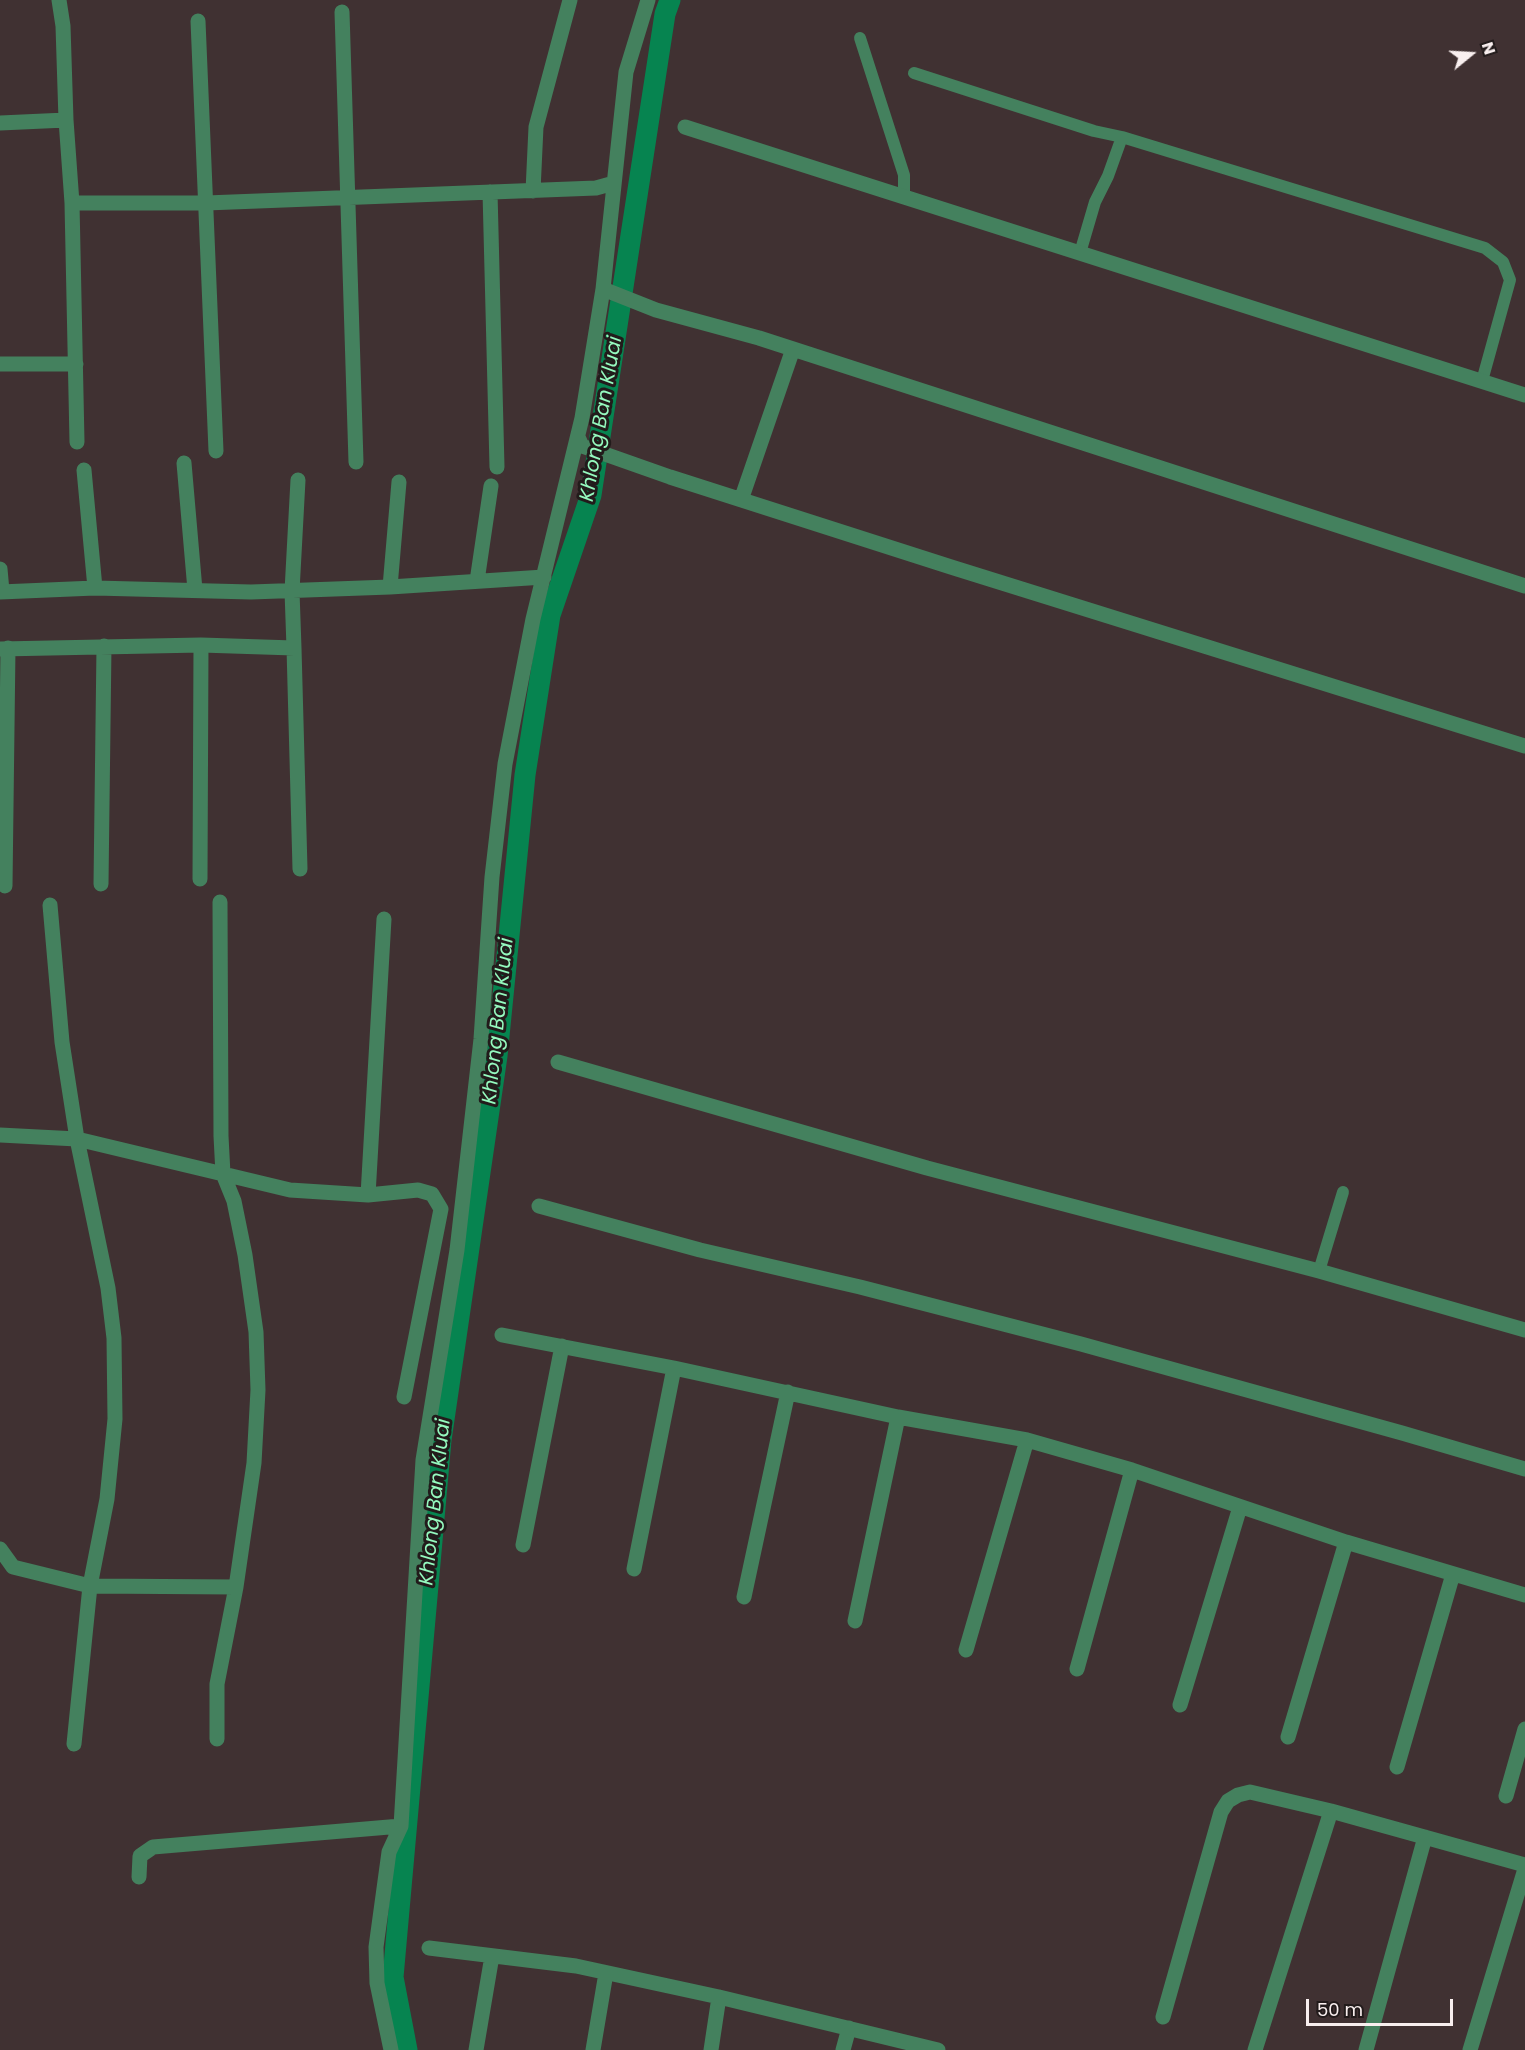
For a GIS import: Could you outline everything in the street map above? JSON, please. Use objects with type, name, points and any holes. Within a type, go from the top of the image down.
[{"type":"street","points":[[59,0],[63,26],[72,203],[77,442]]},
{"type":"street","points":[[533,190],[536,127],[570,0]]},
{"type":"street","points":[[391,2050],[377,1983],[376,1947],[389,1852],[401,1826],[423,1460],[457,1250],[481,1039],[492,877],[505,764],[533,619],[580,442],[608,292],[614,183],[626,72],[648,0]]},
{"type":"street","points":[[342,12],[356,462]]},
{"type":"street","points":[[198,21],[216,452]]},
{"type":"street","points":[[0,123],[66,120]]},
{"type":"street","points":[[685,128],[1525,395]]},
{"type":"street","points":[[72,203],[206,203],[596,188],[614,183]]},
{"type":"street","points":[[490,192],[497,467]]},
{"type":"street","points":[[608,292],[656,310],[759,338],[1525,586]]},
{"type":"street","points":[[741,500],[793,349]]},
{"type":"street","points":[[0,364],[76,364]]},
{"type":"street","points":[[580,442],[626,461],[741,500],[1525,746]]},
{"type":"street","points":[[184,463],[195,590]]},
{"type":"street","points":[[84,470],[95,588]]},
{"type":"street","points":[[298,480],[292,591],[300,869]]},
{"type":"street","points":[[390,587],[399,482]]},
{"type":"street","points":[[477,581],[490,486]]},
{"type":"street","points":[[0,569],[1,591],[95,588],[292,591],[544,577]]},
{"type":"street","points":[[5,886],[4,649],[201,645],[294,648]]},
{"type":"street","points":[[200,879],[201,645]]},
{"type":"street","points":[[101,884],[104,646]]},
{"type":"street","points":[[217,1739],[217,1684],[236,1587],[254,1462],[258,1390],[256,1332],[245,1255],[234,1201],[224,1174],[221,1136],[220,902]]},
{"type":"street","points":[[50,905],[62,1042],[77,1139],[108,1288],[114,1338],[113,1431],[106,1499],[90,1586],[75,1744]]},
{"type":"street","points":[[368,1195],[384,919]]},
{"type":"street","points":[[558,1062],[927,1168],[1319,1271],[1525,1330]]},
{"type":"street","points":[[0,1135],[77,1139],[290,1190],[368,1195],[418,1191],[432,1194],[441,1209],[404,1397]]},
{"type":"street","points":[[540,1206],[700,1250],[860,1287],[1081,1344],[1402,1432],[1525,1469]]},
{"type":"street","points":[[502,1335],[674,1368],[898,1417],[1027,1440],[1132,1470],[1346,1542],[1525,1595]]},
{"type":"street","points":[[523,1545],[562,1346]]},
{"type":"street","points":[[634,1569],[674,1368]]},
{"type":"street","points":[[744,1597],[788,1392]]},
{"type":"street","points":[[855,1621],[898,1417]]},
{"type":"street","points":[[966,1650],[1027,1440]]},
{"type":"street","points":[[1077,1670],[1132,1470]]},
{"type":"street","points":[[1180,1705],[1240,1507]]},
{"type":"street","points":[[1288,1737],[1346,1542]]},
{"type":"street","points":[[0,1549],[13,1567],[90,1586],[236,1587]]},
{"type":"street","points":[[1397,1767],[1454,1574]]},
{"type":"street","points":[[1506,1796],[1525,1729]]},
{"type":"street","points":[[1163,2017],[1221,1812],[1228,1801],[1250,1792],[1331,1811],[1525,1867],[1470,2050]]},
{"type":"street","points":[[1255,2050],[1331,1811]]},
{"type":"street","points":[[139,1877],[140,1856],[153,1846],[401,1826]]},
{"type":"street","points":[[1365,2050],[1425,1837]]},
{"type":"street","points":[[429,1948],[576,1966],[719,1997],[938,2050]]},
{"type":"street","points":[[476,2050],[492,1956]]},
{"type":"street","points":[[593,2050],[606,1973]]},
{"type":"street","points":[[711,2050],[719,1997]]},
{"type":"street","points":[[843,2050],[849,2028]]},
{"type":"lane","points":[[860,38],[904,175],[904,197]]},
{"type":"lane","points":[[914,73],[1094,131],[1122,137],[1485,248],[1503,262],[1510,280],[1482,381]]},
{"type":"lane","points":[[1080,253],[1095,202],[1108,176],[1122,137]]},
{"type":"lane","points":[[1319,1271],[1344,1192]]},
{"type":"waterway","name":"Khlong Ban Kluai","points":[[407,2050],[393,1977],[441,1440],[497,1056],[525,775],[550,615],[591,495],[665,14],[670,0]]}]
